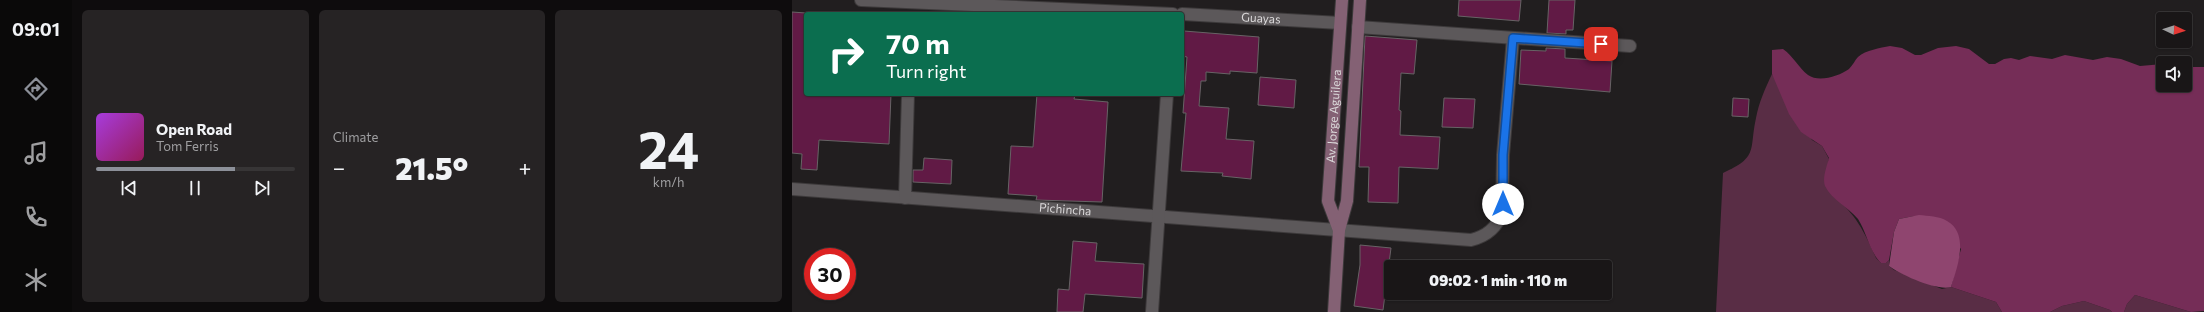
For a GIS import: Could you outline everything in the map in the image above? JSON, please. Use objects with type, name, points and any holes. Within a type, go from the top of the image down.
[{"type":"street","points":[[861,0],[910,8],[1085,12]]},
{"type":"street","name":"Av. Jorge Aguilera","points":[[1339,230],[1328,201],[1342,0]]},
{"type":"street","name":"Av. Jorge Aguilera","points":[[1334,312],[1339,230],[1347,202],[1360,0]]},
{"type":"street","name":"Guayas","points":[[1184,14],[1340,22]]},
{"type":"street","points":[[1358,27],[1630,46]]},
{"type":"street","name":"Pichincha","points":[[792,189],[1158,218],[1471,240],[1484,236],[1495,226],[1499,220],[1503,204],[1503,155],[1513,38]]},
{"type":"street","points":[[905,198],[908,96]]},
{"type":"street","points":[[1152,312],[1167,96]]},
{"type":"shaded area","points":[[1890,46],[1902,48],[1915,55],[1921,55],[1938,48],[1956,46],[1969,49],[1989,64],[1995,64],[2004,59],[2011,58],[2019,60],[2030,56],[2052,59],[2065,55],[2093,60],[2107,57],[2121,59],[2140,66],[2156,65],[2156,92],[2192,92],[2192,67],[2204,67],[2204,311],[2191,312],[2135,295],[2127,304],[2124,312],[2112,312],[2084,301],[2062,306],[2050,312],[2002,312],[1996,302],[1951,287],[1961,249],[1941,225],[1929,217],[1922,216],[1899,219],[1894,232],[1889,260],[1886,263],[1881,263],[1874,253],[1858,219],[1828,191],[1825,186],[1824,176],[1829,158],[1822,146],[1801,132],[1789,114],[1772,74],[1772,50],[1783,49],[1808,75],[1818,78],[1829,78],[1845,72],[1858,57],[1873,50]]},
{"type":"shaded area","points":[[1772,74],[1812,140],[1822,146],[1829,159],[1828,163],[1834,197],[1842,203],[1859,224],[1876,258],[1881,263],[1886,263],[1889,260],[1889,266],[1894,270],[1942,289],[1951,287],[1996,302],[2002,312],[1716,312],[1723,173],[1742,162],[1750,152],[1759,106]]},
{"type":"shaded area","points":[[1919,215],[1933,216],[1944,219],[1954,227],[1958,234],[1960,252],[1951,287],[1937,287],[1910,278],[1889,266],[1894,232],[1899,219]]},
{"type":"shaded area","points":[[2135,295],[2191,312],[2124,312],[2127,304]]},
{"type":"shaded area","points":[[2084,301],[2112,312],[2050,312],[2062,306]]},
{"type":"building","points":[[1459,0],[1521,0],[1519,21],[1458,16]]},
{"type":"building","points":[[1549,0],[1575,0],[1573,30],[1566,30],[1566,34],[1547,33]]},
{"type":"building","points":[[792,12],[804,13],[804,96],[891,96],[889,144],[819,140],[817,170],[801,169],[802,154],[792,153]]},
{"type":"building","points":[[1184,31],[1259,37],[1257,73],[1230,71],[1230,74],[1206,72],[1206,81],[1201,81],[1199,106],[1229,108],[1226,139],[1254,141],[1251,179],[1222,176],[1223,173],[1181,171],[1186,113],[1183,113],[1187,57],[1184,56]]},
{"type":"building","points":[[1365,36],[1417,40],[1414,74],[1401,73],[1399,110],[1401,111],[1400,135],[1440,137],[1438,169],[1399,167],[1398,203],[1368,202],[1369,167],[1359,167]]},
{"type":"building","points":[[1546,48],[1565,49],[1565,58],[1612,61],[1610,92],[1519,84],[1521,50],[1546,51]]},
{"type":"building","points":[[1260,77],[1296,80],[1294,108],[1258,105]]},
{"type":"building","points":[[1037,96],[1075,96],[1074,99],[1108,102],[1102,202],[1036,200],[1037,196],[1008,194],[1011,146],[1033,147]]},
{"type":"building","points":[[1444,98],[1475,99],[1473,128],[1442,127]]},
{"type":"building","points":[[1733,98],[1749,99],[1748,117],[1732,116]]},
{"type":"building","points":[[924,158],[952,160],[951,184],[913,182],[913,170],[923,170]]},
{"type":"building","points":[[1073,241],[1097,243],[1095,261],[1144,264],[1142,298],[1085,294],[1083,312],[1057,312],[1058,289],[1069,290]]},
{"type":"building","points":[[1360,245],[1391,248],[1389,260],[1384,260],[1383,310],[1354,306],[1360,265]]},
{"type":"route","points":[[1503,204],[1503,155],[1513,38],[1601,44]]}]
